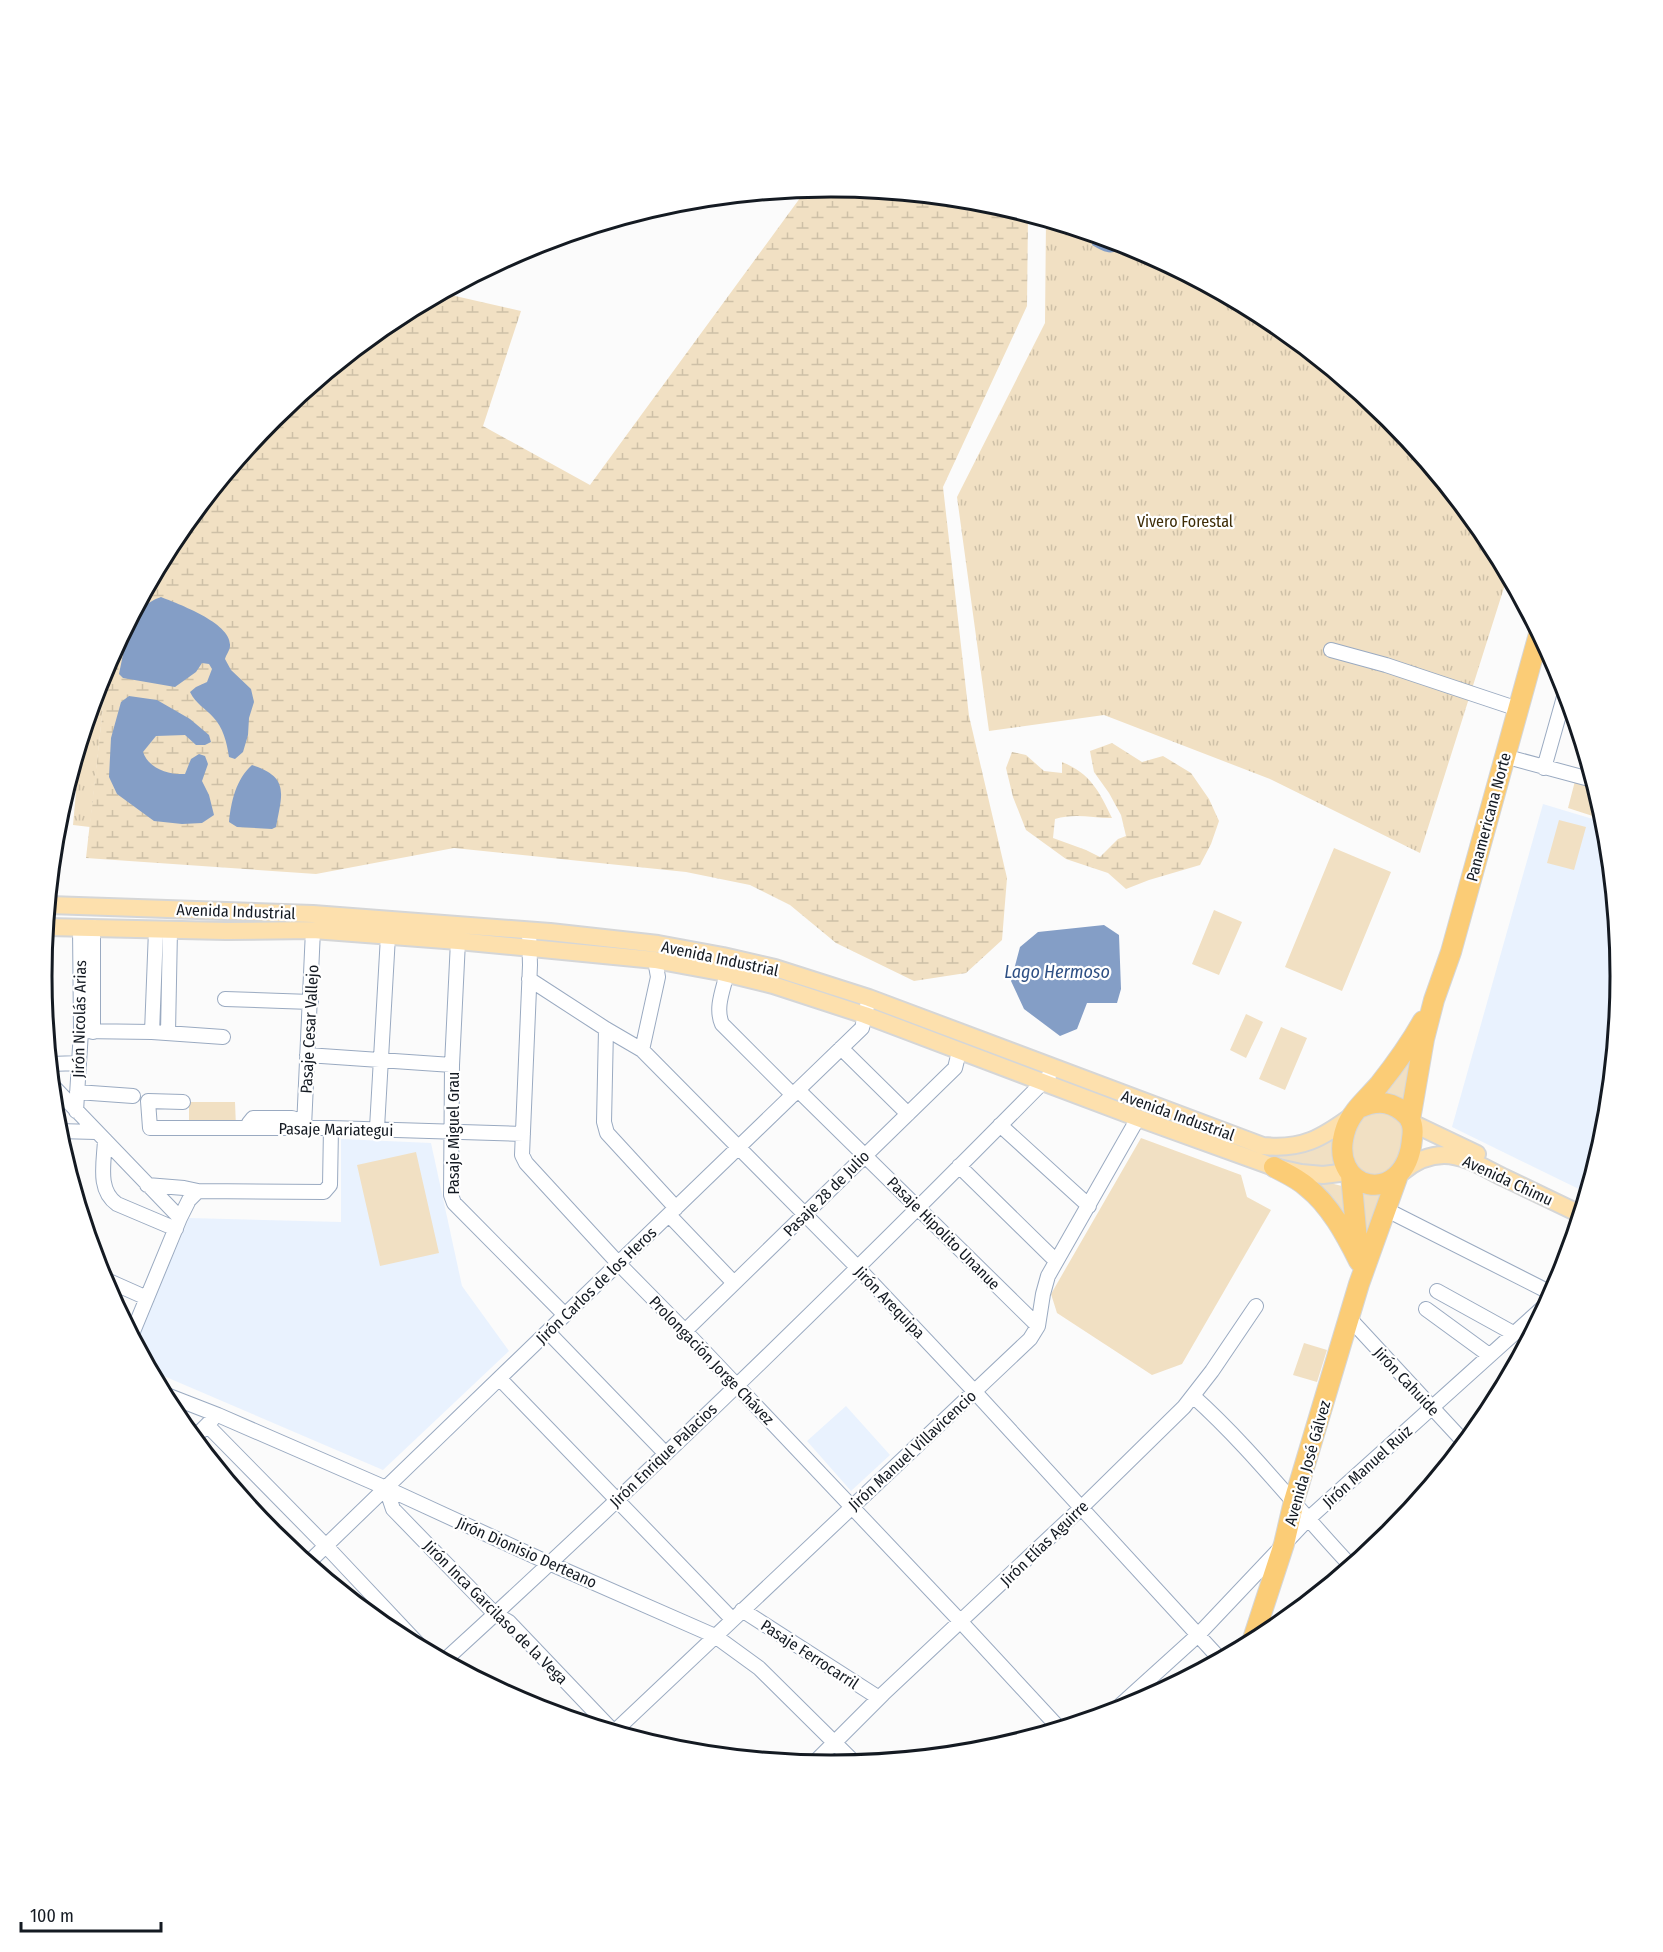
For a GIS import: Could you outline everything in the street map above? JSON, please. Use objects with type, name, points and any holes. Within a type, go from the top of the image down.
[{"type":"highway","name":"Panamericana Norte","points":[[1411,1121],[1419,1066],[1434,1000],[1451,952],[1536,645]]},
{"type":"highway","name":"Panamericana Norte","points":[[1355,1112],[1405,1050],[1434,1000]]},
{"type":"highway","points":[[1376,1102],[1386,1102],[1404,1112],[1411,1121],[1412,1143],[1399,1175],[1389,1183],[1373,1185],[1350,1174],[1344,1166],[1342,1144],[1345,1131],[1355,1112],[1376,1102]]},
{"type":"highway","points":[[1274,1167],[1307,1186],[1318,1197],[1344,1233],[1359,1261]]},
{"type":"highway","name":"Avenida José Gálvez","points":[[1350,1174],[1359,1261],[1359,1284]]},
{"type":"highway","name":"Avenida José Gálvez","points":[[1256,1629],[1284,1544],[1294,1501],[1359,1284],[1399,1175]]},
{"type":"main road","name":"Avenida Industrial","points":[[56,905],[313,914],[529,930],[658,944],[775,968],[867,1006],[1055,1069],[1263,1146],[1281,1148],[1312,1142],[1355,1112]]},
{"type":"main road","name":"Avenida Industrial","points":[[54,927],[313,930],[459,941],[655,960],[867,1006],[958,1052],[1274,1167],[1301,1173],[1350,1174]]},
{"type":"main road","name":"Avenida Chimu","points":[[1411,1121],[1577,1202]]},
{"type":"main road","name":"Avenida Chimu","points":[[1399,1175],[1425,1158],[1454,1156],[1478,1165],[1574,1211]]},
{"type":"street","points":[[1331,650],[1386,665],[1518,709]]},
{"type":"street","points":[[1544,768],[1561,706]]},
{"type":"street","points":[[1504,756],[1585,778]]},
{"type":"street","name":"Jirón Nicolás Arias","points":[[76,1111],[79,1063],[87,1031],[86,927]]},
{"type":"street","points":[[152,1032],[163,930]]},
{"type":"street","points":[[163,930],[168,1033]]},
{"type":"street","name":"Pasaje Cesar Vallejo","points":[[304,1125],[313,930]]},
{"type":"street","name":"Prolongación Jorge Chávez","points":[[529,930],[522,1155],[526,1163],[1054,1722]]},
{"type":"street","points":[[377,1128],[388,936]]},
{"type":"street","name":"Pasaje Miguel Grau","points":[[459,941],[452,1065],[451,1195],[454,1203],[565,1315]]},
{"type":"street","points":[[642,1050],[658,977],[655,960]]},
{"type":"street","name":"Pasaje Hipolito Unanue","points":[[727,974],[719,1008],[719,1018],[722,1024],[864,1155],[1038,1326]]},
{"type":"street","name":"Jirón Arequipa","points":[[529,979],[642,1050],[857,1268],[974,1391],[1215,1654]]},
{"type":"street","points":[[225,999],[311,1002]]},
{"type":"street","name":"Jirón Carlos de los Heros","points":[[314,1558],[862,1028],[867,1006]]},
{"type":"street","points":[[606,1029],[604,1122],[607,1133],[734,1283]]},
{"type":"street","points":[[87,1031],[152,1032],[223,1037]]},
{"type":"street","points":[[841,1048],[909,1114]]},
{"type":"street","name":"Pasaje 28 de Julio","points":[[685,1331],[955,1068],[958,1052]]},
{"type":"street","points":[[307,1055],[452,1065]]},
{"type":"street","points":[[58,1064],[79,1063]]},
{"type":"street","name":"Jirón Enrique Palacios","points":[[450,1655],[551,1564],[857,1268],[1055,1069]]},
{"type":"street","points":[[77,1092],[133,1096]]},
{"type":"street","points":[[62,1096],[147,1185],[178,1223]]},
{"type":"street","name":"Pasaje Mariategui","points":[[183,1102],[148,1101],[150,1128],[248,1128],[304,1125],[331,1128],[523,1134]]},
{"type":"street","points":[[1038,1326],[1048,1276],[1138,1119]]},
{"type":"street","points":[[1000,1125],[1089,1206]]},
{"type":"street","points":[[147,1185],[198,1191],[324,1192],[330,1185],[331,1128]]},
{"type":"street","points":[[68,1132],[101,1136]]},
{"type":"street","points":[[101,1136],[103,1184],[110,1199],[117,1204],[178,1223]]},
{"type":"street","points":[[959,1166],[1056,1261]]},
{"type":"street","points":[[136,1326],[178,1223],[189,1200],[198,1191]]},
{"type":"street","points":[[1385,1209],[1544,1289]]},
{"type":"street","points":[[117,1285],[147,1298]]},
{"type":"street","points":[[1437,1291],[1513,1333]]},
{"type":"street","name":"Jirón Elías Aguirre","points":[[823,1755],[879,1698],[1082,1508],[1193,1396],[1256,1306]]},
{"type":"street","points":[[1426,1309],[1489,1355]]},
{"type":"street","name":"Jirón Manuel Ruiz","points":[[1131,1695],[1198,1635],[1307,1520],[1532,1317]]},
{"type":"street","name":"Jirón Cahuide","points":[[1350,1319],[1459,1437]]},
{"type":"street","name":"Jirón Manuel Villavicencio","points":[[620,1725],[1030,1339],[1038,1326]]},
{"type":"street","points":[[548,1332],[665,1453]]},
{"type":"street","name":"Pasaje Ferrocarril","points":[[500,1379],[616,1499],[737,1615],[879,1698]]},
{"type":"street","points":[[1193,1396],[1294,1501],[1307,1520],[1346,1561]]},
{"type":"street","name":"Jirón Dionisio Derteano","points":[[178,1400],[386,1488],[715,1636],[759,1668],[846,1754]]},
{"type":"street","points":[[200,1432],[218,1415]]},
{"type":"street","points":[[207,1425],[400,1625]]},
{"type":"street","name":"Jirón Inca Garcilaso de la Vega","points":[[386,1488],[393,1509],[495,1614],[509,1622],[604,1721]]},
{"type":"shaded area","points":[[1543,804],[1595,820],[1609,925],[1609,1027],[1596,1128],[1580,1190],[1452,1127]]},
{"type":"shaded area","points":[[341,1139],[431,1143],[462,1286],[509,1351],[383,1470],[164,1376],[140,1333],[189,1218],[341,1222]]},
{"type":"shaded area","points":[[846,1406],[890,1455],[851,1491],[807,1441]]},
{"type":"green space","points":[[800,198],[882,199],[933,204],[983,212],[1028,223],[1027,306],[943,487],[969,716],[1007,878],[1002,940],[966,973],[914,981],[836,943],[790,905],[750,885],[686,872],[454,848],[316,874],[86,858],[104,700],[133,631],[157,586],[213,502],[246,462],[318,390],[357,358],[399,328],[453,295],[521,311],[483,426],[590,485]]},
{"type":"green space","name":"Vivero Forestal","points":[[1046,228],[1130,256],[1221,301],[1306,358],[1382,425],[1450,502],[1505,584],[1420,853],[1270,779],[1104,715],[989,731],[957,497],[1045,323]]},
{"type":"green space","points":[[104,700],[90,827],[73,825],[79,774]]},
{"type":"green space","points":[[1112,743],[1142,762],[1163,756],[1191,773],[1209,799],[1219,821],[1200,865],[1126,889],[1108,873],[1066,859],[1026,830],[1013,797],[1006,768],[1012,752],[1026,755],[1044,771],[1062,773],[1062,762],[1080,772],[1093,784],[1112,818],[1076,816],[1055,819],[1053,838],[1100,857],[1118,839],[1126,836],[1121,815],[1094,772],[1090,751]]},
{"type":"green space","points":[[1575,781],[1587,784],[1594,816],[1568,808]]},
{"type":"green space","points":[[1559,820],[1586,827],[1574,870],[1547,863]]},
{"type":"green space","points":[[1334,848],[1391,872],[1342,991],[1285,967]]},
{"type":"green space","points":[[1214,910],[1242,922],[1219,975],[1192,964]]},
{"type":"green space","points":[[1246,1014],[1263,1022],[1246,1058],[1230,1050]]},
{"type":"green space","points":[[1281,1027],[1307,1038],[1285,1090],[1259,1079]]},
{"type":"green space","points":[[1415,1046],[1410,1105],[1381,1091]]},
{"type":"green space","points":[[1059,1077],[1263,1153],[1281,1156],[1299,1154],[1335,1138],[1337,1165],[1306,1171],[1057,1082]]},
{"type":"green space","points":[[189,1102],[235,1102],[236,1127],[189,1128]]},
{"type":"green space","points":[[1375,1110],[1392,1116],[1404,1129],[1397,1167],[1380,1178],[1358,1172],[1348,1144],[1359,1118]]},
{"type":"green space","points":[[1141,1138],[1241,1175],[1247,1197],[1271,1210],[1182,1364],[1152,1375],[1057,1313],[1051,1294]]},
{"type":"green space","points":[[416,1152],[439,1253],[380,1266],[357,1165]]},
{"type":"green space","points":[[1314,1179],[1342,1186],[1349,1218],[1347,1219]]},
{"type":"green space","points":[[1359,1188],[1382,1192],[1366,1242]]},
{"type":"green space","points":[[1304,1343],[1327,1350],[1317,1382],[1293,1375]]},
{"type":"water","points":[[1093,242],[1117,251],[1105,252],[1092,245]]},
{"type":"water","points":[[161,597],[191,610],[214,622],[228,638],[230,648],[225,659],[231,670],[251,689],[254,702],[243,752],[235,759],[229,757],[224,736],[216,721],[190,692],[207,682],[212,669],[209,664],[202,663],[196,672],[175,687],[123,678],[119,674],[124,650],[150,602]]},
{"type":"water","points":[[129,696],[157,700],[190,719],[209,735],[211,742],[205,745],[196,745],[185,735],[156,736],[143,752],[155,767],[179,774],[185,774],[191,759],[199,754],[205,756],[208,764],[202,781],[209,795],[214,815],[202,823],[182,824],[154,821],[117,794],[109,777],[111,738],[121,702]]},
{"type":"water","points":[[252,765],[273,775],[278,781],[280,805],[276,827],[272,829],[237,827],[229,822],[235,791],[242,777]]},
{"type":"water","name":"Lago Hermoso","points":[[1104,925],[1119,935],[1121,989],[1117,1003],[1087,1003],[1077,1029],[1060,1036],[1024,1009],[1011,981],[1020,947],[1038,932]]}]
